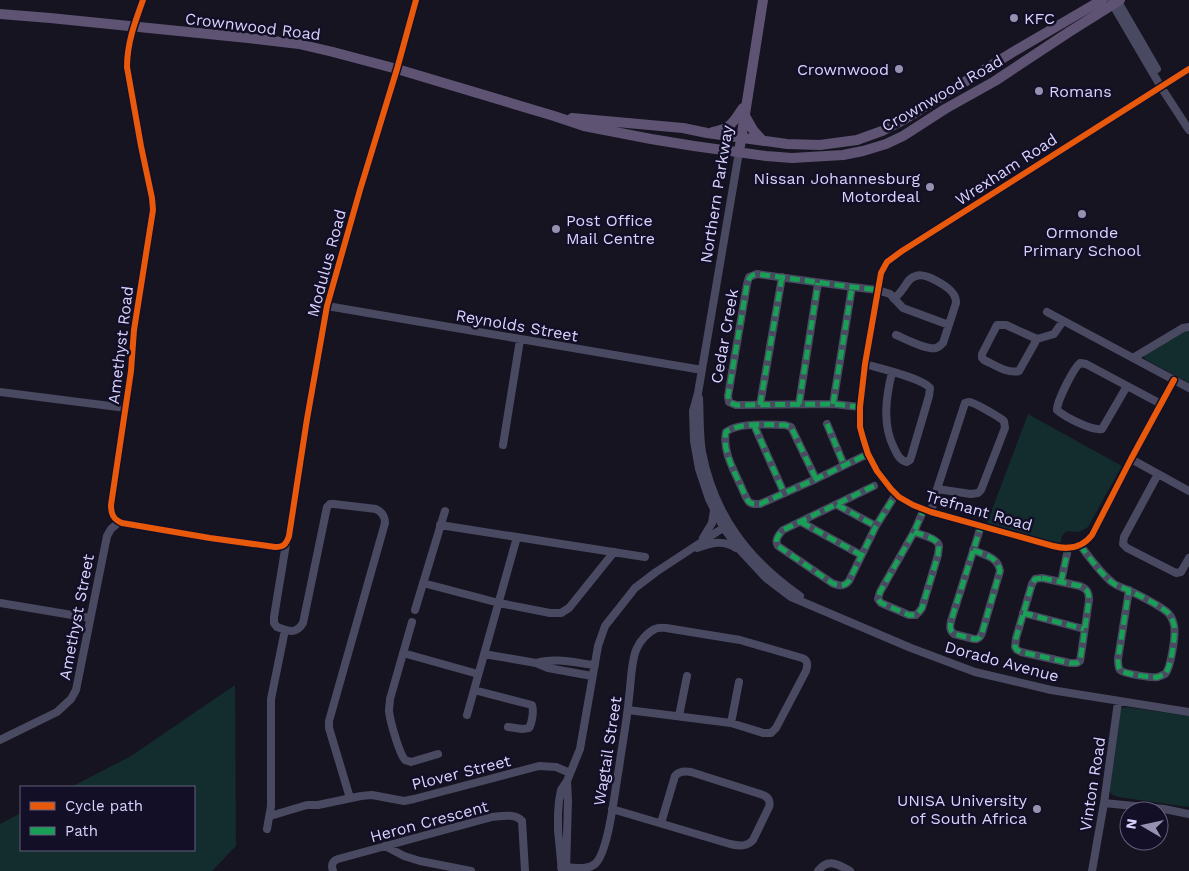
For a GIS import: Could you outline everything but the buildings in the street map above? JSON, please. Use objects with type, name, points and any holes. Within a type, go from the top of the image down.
[{"type":"main road","name":"Northern Parkway","points":[[739,152],[763,0]]},
{"type":"main road","name":"Crownwood Road","points":[[554,116],[665,126],[787,144],[820,145],[857,140],[882,131],[905,119],[1013,52],[1102,0]]},
{"type":"main road","name":"Crownwood Road","points":[[0,14],[299,44],[397,69],[578,124],[617,133],[739,152],[792,158],[815,158],[863,152],[903,136],[994,81],[1116,1]]},
{"type":"main road","points":[[707,133],[730,126],[745,109]]},
{"type":"main road","points":[[745,109],[752,130],[763,141]]},
{"type":"street","name":"Amethyst Road","points":[[119,522],[114,518],[111,510],[132,371],[134,330],[153,210],[150,183],[141,146],[127,67],[127,54],[133,27],[143,0]]},
{"type":"street","name":"Modulus Road","points":[[285,630],[277,627],[274,623],[274,617],[327,306],[416,0]]},
{"type":"street","points":[[1116,1],[1150,55],[1163,86],[1189,130]]},
{"type":"street","name":"Wrexham Road","points":[[878,290],[883,268],[893,257],[1189,69]]},
{"type":"street","name":"Northern Parkway","points":[[726,526],[709,499],[699,468],[694,440],[693,411],[698,393],[739,152]]},
{"type":"street","name":"Cedar Creek","points":[[860,407],[833,404],[736,405],[731,404],[728,396],[749,277],[757,274],[878,290]]},
{"type":"street","points":[[894,299],[910,279],[918,275],[926,275],[951,291],[955,295],[956,303],[943,343],[939,347],[928,347],[896,336]]},
{"type":"street","points":[[760,405],[782,278]]},
{"type":"street","points":[[799,404],[818,283]]},
{"type":"street","points":[[833,404],[852,288]]},
{"type":"street","points":[[878,290],[890,294],[903,308],[949,325]]},
{"type":"street","name":"Trefnant Road","points":[[878,290],[865,364],[860,407],[860,427],[868,454],[885,482],[908,503],[927,511],[1057,547],[1068,548],[1080,545]]},
{"type":"street","name":"Reynolds Street","points":[[327,306],[702,370]]},
{"type":"street","points":[[1047,312],[1189,388]]},
{"type":"street","points":[[1037,339],[1019,371],[1009,372],[982,358],[982,354],[999,324],[1006,325],[1037,339],[1054,334],[1063,321]]},
{"type":"street","points":[[1133,358],[1184,328],[1189,327]]},
{"type":"street","points":[[503,445],[520,340]]},
{"type":"street","points":[[1127,386],[1100,430],[1091,428],[1057,410],[1057,403],[1075,368],[1080,363],[1086,364],[1161,404]]},
{"type":"street","points":[[865,364],[892,372],[925,383],[930,388],[912,454],[910,460],[906,462],[900,459],[890,439],[888,429],[886,407],[892,372]]},
{"type":"street","points":[[1129,590],[1118,656],[1120,670],[1153,677],[1165,674],[1174,636],[1174,623],[1169,614],[1129,590],[1113,583],[1080,545],[1092,535],[1174,380]]},
{"type":"street","points":[[0,392],[126,408]]},
{"type":"street","name":"Northern Parkway","points":[[698,393],[702,452],[715,497],[726,526]]},
{"type":"street","points":[[914,532],[936,541],[939,549],[922,608],[918,614],[914,615],[906,614],[881,604],[878,599],[880,592],[914,532],[927,511],[937,489],[964,404],[968,402],[974,403],[1000,417],[1004,421],[1005,428],[981,490],[978,493],[971,494],[937,489]]},
{"type":"street","points":[[816,479],[791,427],[785,425],[754,424],[731,429],[726,432],[725,440],[728,457],[745,494],[752,504],[760,504],[816,479],[868,454]]},
{"type":"street","points":[[754,424],[784,493]]},
{"type":"street","points":[[827,424],[844,465]]},
{"type":"street","points":[[1131,459],[1189,491]]},
{"type":"street","points":[[1158,474],[1124,537],[1123,544],[1127,548],[1176,573],[1181,572],[1189,558]]},
{"type":"street","points":[[874,486],[783,530],[776,543],[832,583],[843,586],[847,583],[876,526],[896,494]]},
{"type":"street","points":[[267,829],[270,816],[271,699],[285,630],[295,631],[300,629],[303,623],[327,507],[330,504],[376,509],[385,517],[385,523],[333,702],[328,728],[350,798]]},
{"type":"street","points":[[837,504],[876,526]]},
{"type":"street","points":[[693,547],[706,535],[714,519],[714,509]]},
{"type":"street","points":[[415,610],[445,511]]},
{"type":"street","points":[[119,522],[262,545],[280,547],[286,544]]},
{"type":"street","name":"Amethyst Street","points":[[0,740],[58,712],[71,699],[76,690],[107,536],[111,529],[119,522]]},
{"type":"street","points":[[801,522],[861,555]]},
{"type":"street","points":[[440,525],[646,557]]},
{"type":"street","points":[[564,869],[568,777],[580,749],[592,676],[602,632],[624,601],[643,581],[726,526]]},
{"type":"street","name":"Dorado Avenue","points":[[726,526],[740,550],[766,578],[791,597],[911,648],[975,672],[1051,690],[1189,712]]},
{"type":"street","name":"Dorado Avenue","points":[[726,526],[760,564],[781,583],[816,608]]},
{"type":"street","points":[[973,550],[996,560],[1000,571],[982,633],[976,639],[954,634],[950,628],[951,621],[973,550],[981,526]]},
{"type":"street","points":[[467,715],[517,537]]},
{"type":"street","points":[[693,547],[720,542],[732,545],[740,550]]},
{"type":"street","points":[[1061,582],[1068,548]]},
{"type":"street","points":[[423,583],[498,603],[559,614],[571,606],[614,552]]},
{"type":"street","points":[[1042,578],[1061,582],[1084,588],[1088,592],[1089,600],[1081,658],[1077,663],[1021,652],[1014,645],[1030,587],[1034,580],[1042,578]]},
{"type":"street","points":[[0,603],[90,618]]},
{"type":"street","points":[[1022,613],[1084,629]]},
{"type":"street","points":[[412,622],[389,705],[391,718],[404,759],[410,762],[438,754]]},
{"type":"street","name":"Wagtail Street","points":[[564,869],[593,865],[597,862],[606,841],[628,710],[634,657],[636,649],[652,630],[666,628],[740,640],[804,658],[807,667],[806,671],[772,733],[765,733],[731,723]]},
{"type":"street","points":[[403,654],[478,674]]},
{"type":"street","points":[[484,654],[536,663],[548,668],[592,676]]},
{"type":"street","points":[[536,663],[555,660],[595,665]]},
{"type":"street","points":[[679,716],[687,676]]},
{"type":"street","points":[[628,710],[731,723],[739,682]]},
{"type":"street","points":[[474,690],[532,704],[533,710],[528,728],[522,729],[508,726]]},
{"type":"street","name":"Vinton Road","points":[[1092,871],[1104,803],[1118,702]]},
{"type":"street","name":"Plover Street","points":[[270,816],[307,805],[318,805],[361,796],[372,795],[399,800],[414,799],[539,766],[556,767],[568,777]]},
{"type":"street","points":[[612,809],[730,844],[746,845],[754,838],[770,802],[763,795],[691,772],[682,772],[676,776],[661,823]]},
{"type":"street","points":[[1104,803],[1189,814]]},
{"type":"street","name":"Heron Crescent","points":[[333,871],[332,864],[335,860],[492,817],[502,816],[515,816],[523,823],[525,871]]},
{"type":"street","points":[[385,846],[404,856],[420,861],[471,871]]},
{"type":"street","points":[[818,871],[828,863],[838,865],[850,871]]},
{"type":"green space","points":[[1189,331],[1189,383],[1146,360],[1144,354],[1181,332]]},
{"type":"green space","points":[[1028,414],[1122,466],[1088,527],[1079,532],[1067,531],[1058,544],[987,523]]},
{"type":"green space","points":[[235,685],[236,846],[212,871],[0,871],[0,824],[20,814],[20,851],[195,851],[195,786],[73,786],[131,756]]},
{"type":"green space","points":[[1127,707],[1189,716],[1189,807],[1169,804],[1169,801],[1146,801],[1118,797],[1108,790],[1119,712],[1122,708]]},
{"type":"marked path","points":[[860,407],[833,404],[736,405],[729,402],[728,396],[747,284],[751,276],[757,274],[878,290]]},
{"type":"marked path","points":[[760,405],[782,277]]},
{"type":"marked path","points":[[799,404],[818,283]]},
{"type":"marked path","points":[[833,404],[852,287]]},
{"type":"marked path","points":[[827,424],[844,465]]},
{"type":"marked path","points":[[816,479],[791,427],[785,425],[746,425],[726,432],[725,439],[729,459],[746,498],[753,504],[760,504],[816,479],[868,454]]},
{"type":"marked path","points":[[754,425],[784,493]]},
{"type":"marked path","points":[[874,486],[783,530],[777,539],[778,546],[832,583],[843,585],[849,581],[876,526],[896,494]]},
{"type":"marked path","points":[[837,505],[876,526]]},
{"type":"marked path","points":[[914,532],[936,541],[939,547],[922,608],[916,615],[909,615],[881,603],[878,599],[880,592],[914,532],[924,509]]},
{"type":"marked path","points":[[801,522],[861,555]]},
{"type":"marked path","points":[[973,550],[978,552],[982,553],[994,560],[999,566],[1000,571],[982,633],[977,639],[954,634],[950,626],[951,621],[981,526]]},
{"type":"marked path","points":[[1080,545],[1109,580],[1117,586],[1128,590],[1130,591],[1139,595],[1155,604],[1171,616],[1174,623],[1174,643],[1171,658],[1165,674],[1158,677],[1127,673],[1120,670],[1118,659],[1129,590]]},
{"type":"marked path","points":[[1061,582],[1068,549]]},
{"type":"marked path","points":[[1042,578],[1080,586],[1088,593],[1089,600],[1081,655],[1080,661],[1077,663],[1021,652],[1015,647],[1032,584],[1035,579],[1042,578]]},
{"type":"marked path","points":[[1023,613],[1084,629]]},
{"type":"cycle path","points":[[143,0],[130,41],[127,67],[153,210],[134,330],[131,371],[111,511],[113,516],[122,523],[275,547],[284,545],[289,536],[327,306],[416,0]]},
{"type":"cycle path","points":[[1174,380],[1092,535],[1084,543],[1069,548],[1053,546],[931,512],[899,497],[877,471],[868,454],[860,427],[860,407],[865,364],[881,273],[887,262],[1189,69]]},
{"type":"place","name":"KFC","points":[[1014,18]]},
{"type":"place","name":"Crownwood","points":[[899,69]]},
{"type":"place","name":"Romans","points":[[1039,91]]},
{"type":"place","name":"Nissan Johannesburg Motordeal","points":[[930,187]]},
{"type":"place","name":"Ormonde Primary School","points":[[1082,214]]},
{"type":"place","name":"Post Office Mail Centre","points":[[556,229]]},
{"type":"place","name":"UNISA University of South Africa","points":[[1037,809]]}]
